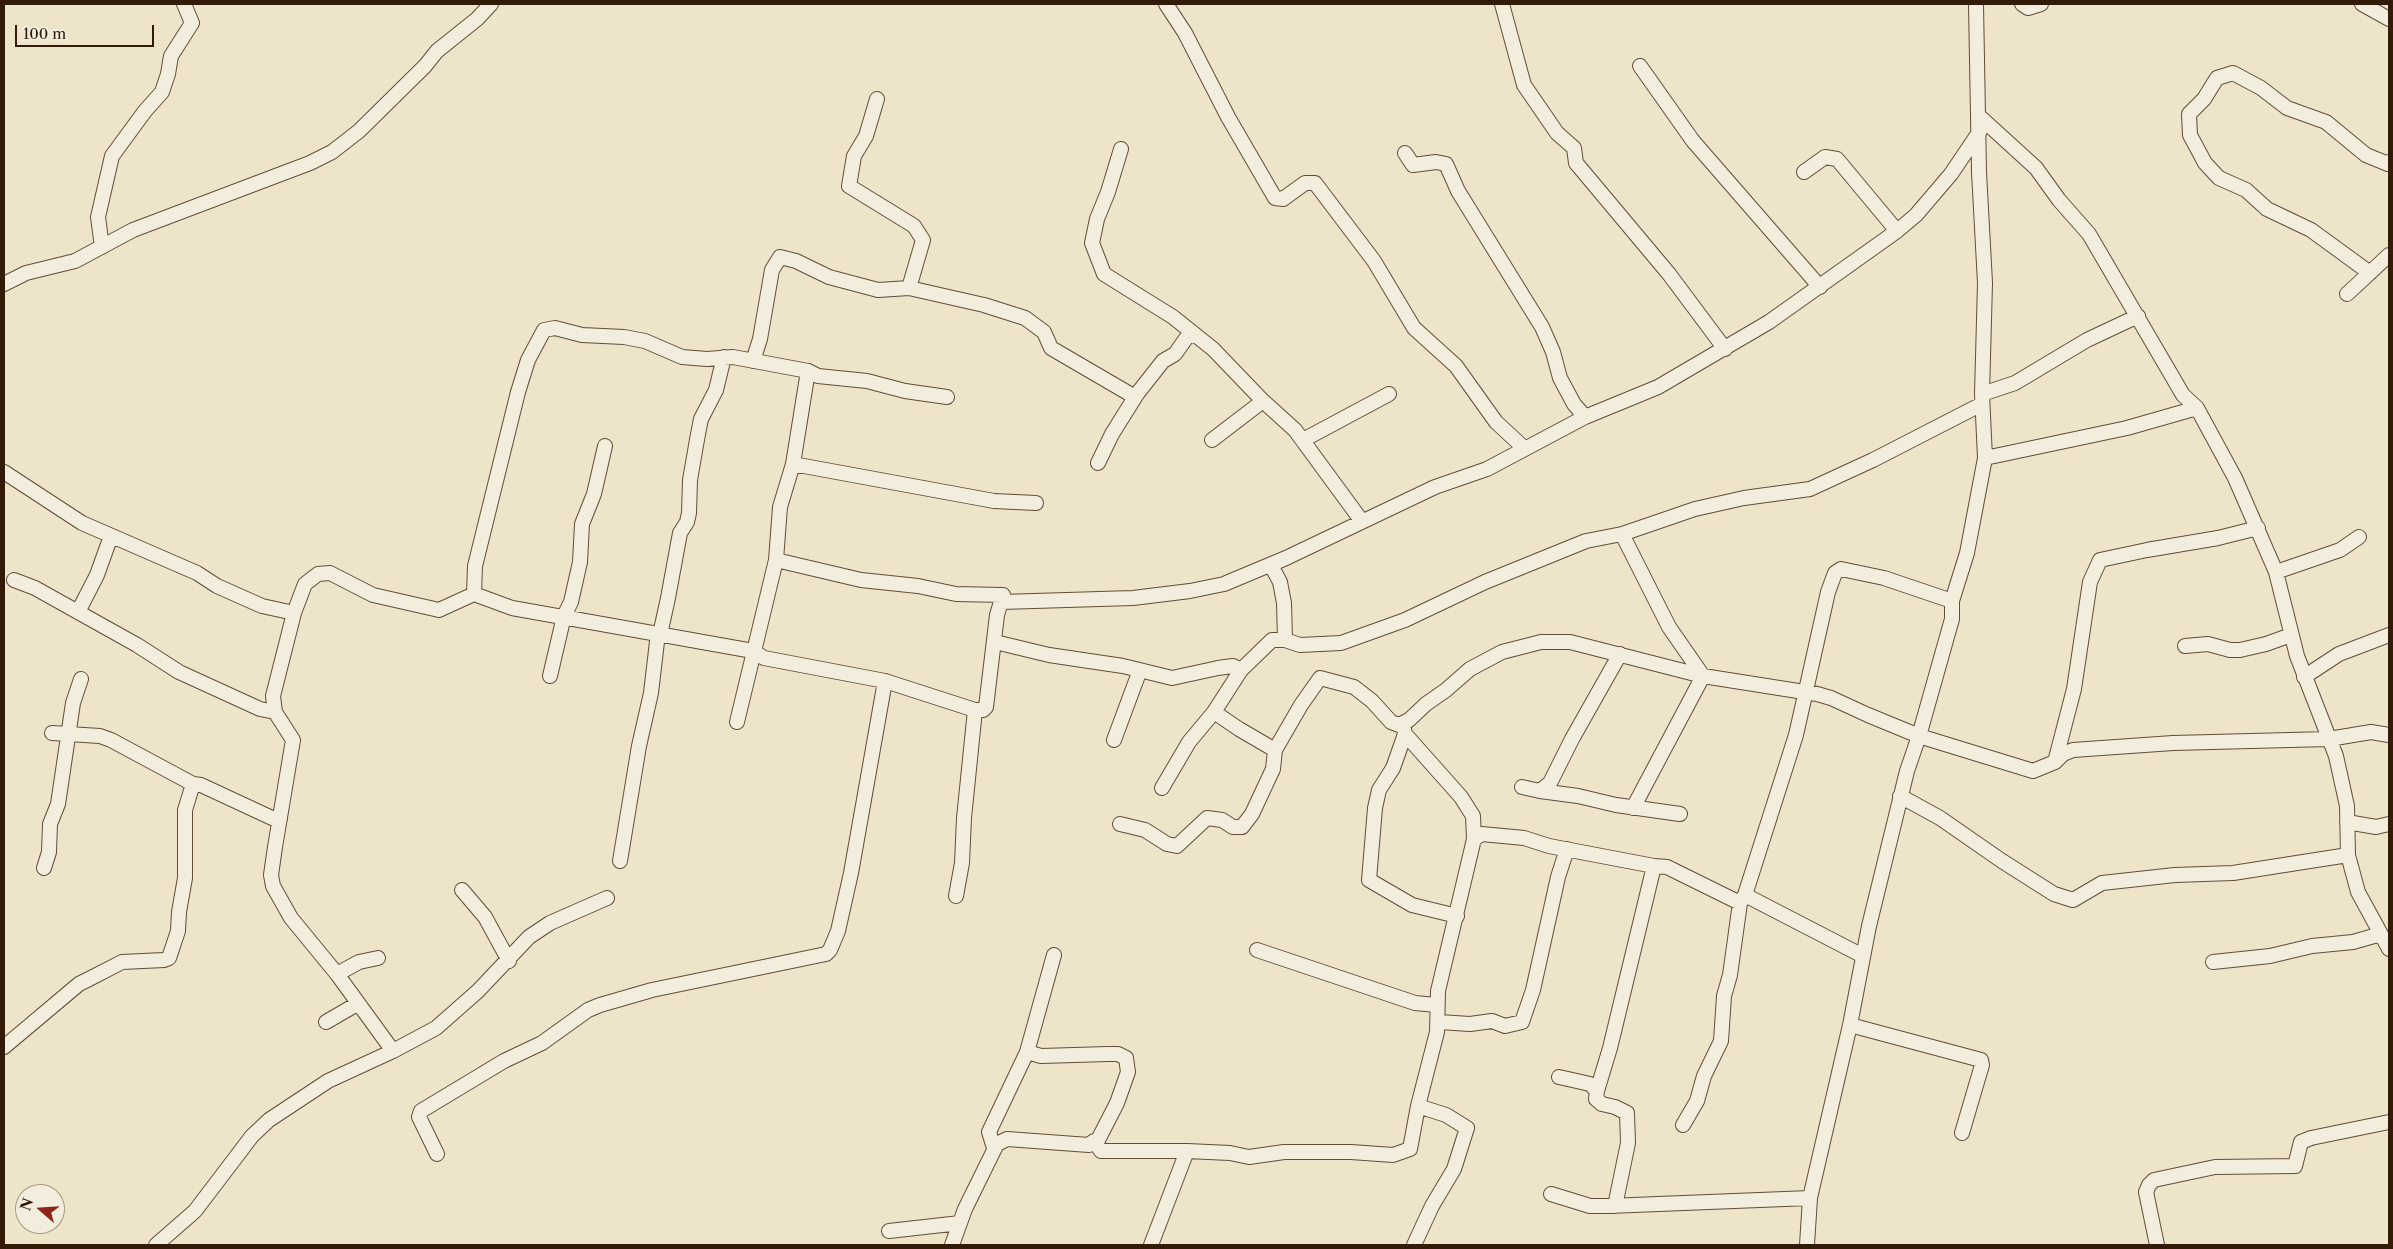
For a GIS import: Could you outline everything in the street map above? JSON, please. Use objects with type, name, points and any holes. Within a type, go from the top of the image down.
[{"type":"street","points":[[102,247],[98,217],[112,156],[145,110],[162,92],[171,56],[192,24],[184,4]]},
{"type":"street","points":[[4,284],[26,273],[75,261],[133,230],[310,163],[332,152],[393,99],[405,84],[425,66],[436,51],[477,19],[491,4]]},
{"type":"street","points":[[1166,4],[1185,33],[1228,118],[1275,198],[1283,199],[1305,183],[1315,183],[1374,261],[1414,328],[1456,366],[1496,422],[1524,448]]},
{"type":"street","points":[[1502,4],[1524,84],[1557,134],[1574,148],[1576,163],[1669,274],[1725,349]]},
{"type":"street","points":[[1807,1245],[1810,1198],[1850,1025],[1863,956],[1900,796],[1952,619],[1952,601],[1967,553],[1984,458],[1982,399],[1985,283],[1979,172],[1980,123],[1976,4]]},
{"type":"street","points":[[2022,4],[2028,8],[2041,4]]},
{"type":"street","points":[[2362,4],[2389,18]]},
{"type":"street","points":[[1640,66],[1693,141],[1820,287]]},
{"type":"street","points":[[2370,273],[2311,230],[2267,209],[2246,190],[2219,178],[2205,163],[2190,135],[2189,114],[2204,99],[2217,78],[2233,73],[2261,88],[2287,108],[2326,122],[2366,156],[2389,164]]},
{"type":"street","points":[[877,99],[866,136],[854,156],[850,186],[914,226],[923,240],[909,288]]},
{"type":"street","points":[[1003,595],[1001,602],[1143,596],[1224,584],[1268,566],[1361,520],[1435,487],[1487,469],[1585,417],[1658,387],[1769,322],[1897,231],[1916,215],[1951,174],[1980,123]]},
{"type":"street","points":[[1980,123],[2036,168],[2059,200],[2089,234],[2183,395],[2197,408],[2235,478],[2276,572],[2291,635],[2304,677],[2341,773],[2347,806],[2348,856],[2358,892],[2389,948]]},
{"type":"street","points":[[1120,149],[1097,220],[1092,243],[1104,274],[1173,317],[1213,349],[1263,401],[1296,430],[1361,520]]},
{"type":"street","points":[[1405,153],[1413,165],[1436,162],[1446,164],[1458,191],[1542,327],[1553,352],[1560,378],[1574,404],[1585,417]]},
{"type":"street","points":[[1804,172],[1825,157],[1837,159],[1897,231]]},
{"type":"street","points":[[2347,294],[2389,255]]},
{"type":"street","points":[[753,361],[760,340],[772,270],[780,257],[796,262],[828,277],[878,290],[909,288],[984,305],[1025,318],[1044,332],[1052,348],[1136,397]]},
{"type":"street","points":[[1162,788],[1189,742],[1214,712],[1241,670],[1272,640],[1285,640],[1293,644],[1312,645],[1341,643],[1366,636],[1454,598],[1484,582],[1549,554],[1586,541],[1622,534],[1695,509],[1744,498],[1810,489],[1873,460],[1982,399],[2015,383],[2088,340],[2138,316]]},
{"type":"street","points":[[474,594],[475,566],[518,392],[528,360],[544,330],[555,328],[582,335],[624,337],[645,341],[682,357],[707,359],[724,357],[753,361],[808,371],[818,376],[867,381],[905,391],[947,397]]},
{"type":"street","points":[[1098,463],[1112,434],[1136,397],[1163,361],[1175,354],[1194,334]]},
{"type":"street","points":[[620,861],[639,746],[651,693],[658,633],[662,630],[680,532],[687,522],[690,480],[701,420],[714,395],[724,357]]},
{"type":"street","points":[[737,722],[753,651],[770,590],[776,560],[780,507],[793,464],[808,371]]},
{"type":"street","points":[[1303,440],[1389,394]]},
{"type":"street","points":[[1212,440],[1263,401]]},
{"type":"street","points":[[1984,458],[2128,428],[2197,408]]},
{"type":"street","points":[[550,676],[564,616],[571,602],[580,562],[582,524],[594,494],[605,446]]},
{"type":"street","points":[[793,464],[994,501],[1036,503]]},
{"type":"street","points":[[4,472],[82,523],[197,573],[217,586],[262,606],[294,614]]},
{"type":"street","points":[[2055,762],[2074,689],[2090,582],[2100,560],[2218,538],[2258,528]]},
{"type":"street","points":[[1622,534],[1669,627],[1703,676]]},
{"type":"street","points":[[78,612],[97,574],[111,536]]},
{"type":"street","points":[[2276,572],[2340,550],[2359,537]]},
{"type":"street","points":[[776,560],[861,580],[918,586],[956,594],[1003,595]]},
{"type":"street","points":[[1268,566],[1273,569],[1280,582],[1284,603],[1285,640]]},
{"type":"street","points":[[1683,1124],[1697,1101],[1704,1076],[1721,1041],[1724,996],[1730,975],[1742,899],[1796,735],[1828,592],[1835,573],[1841,569],[1884,578],[1952,601]]},
{"type":"street","points":[[393,1051],[337,974],[291,918],[273,886],[271,875],[293,740],[275,712],[273,696],[294,614],[305,584],[318,574],[330,573],[373,594],[439,610],[474,594],[512,608],[753,651],[764,658],[885,681],[975,710],[983,710],[986,707],[997,615],[1003,595]]},
{"type":"street","points":[[14,580],[35,588],[137,645],[179,672],[260,709],[275,712]]},
{"type":"street","points":[[2186,646],[2208,644],[2230,650],[2240,650],[2266,644],[2291,635]]},
{"type":"street","points":[[2304,677],[2339,654],[2389,635]]},
{"type":"street","points":[[995,642],[1048,655],[1140,670],[1172,678],[1233,666],[1241,670]]},
{"type":"street","points":[[1457,916],[1412,905],[1369,880],[1375,808],[1379,790],[1393,768],[1404,729],[1470,669],[1502,652],[1540,642],[1570,642],[1703,676],[1806,692],[1831,698],[1919,736],[2033,771],[2055,762],[2063,754],[2073,750],[2173,744],[2329,739],[2371,732],[2389,736]]},
{"type":"street","points":[[1540,791],[1554,778],[1562,757],[1620,654]]},
{"type":"street","points":[[1114,740],[1140,670]]},
{"type":"street","points":[[1633,808],[1703,676]]},
{"type":"street","points":[[1094,1141],[1098,1149],[1108,1153],[1188,1151],[1230,1153],[1249,1157],[1284,1152],[1352,1152],[1393,1155],[1410,1149],[1418,1106],[1439,1022],[1437,1005],[1445,961],[1474,839],[1473,816],[1461,797],[1404,729],[1399,724],[1391,722],[1372,701],[1354,687],[1320,678],[1301,705],[1276,750],[1273,770],[1252,814],[1242,827],[1233,827],[1222,820],[1207,818],[1177,846],[1167,844],[1145,830],[1120,824]]},
{"type":"street","points":[[44,868],[49,852],[50,824],[58,804],[68,734],[80,679]]},
{"type":"street","points":[[437,1154],[419,1117],[421,1110],[504,1061],[542,1043],[588,1010],[652,990],[826,954],[830,950],[838,931],[852,866],[885,681]]},
{"type":"street","points":[[956,896],[962,864],[964,818],[975,710]]},
{"type":"street","points":[[1214,712],[1276,750]]},
{"type":"street","points":[[52,733],[100,736],[111,740],[193,784],[201,785],[272,818],[280,819]]},
{"type":"street","points":[[4,1048],[79,984],[122,962],[164,960],[169,958],[178,932],[179,912],[185,878],[185,810],[193,784]]},
{"type":"street","points":[[1522,787],[1578,796],[1633,808],[1680,814]]},
{"type":"street","points":[[1900,796],[1940,818],[2054,894],[2073,900],[2102,883],[2233,872],[2348,856]]},
{"type":"street","points":[[2347,822],[2376,827],[2389,824]]},
{"type":"street","points":[[1474,839],[1482,834],[1524,838],[1567,849],[1667,867],[1742,899],[1863,956]]},
{"type":"street","points":[[1439,1022],[1462,1024],[1492,1022],[1505,1026],[1522,1022],[1533,990],[1558,877],[1567,849]]},
{"type":"street","points":[[1615,1206],[1628,1143],[1627,1114],[1615,1107],[1602,1104],[1596,1099],[1654,866]]},
{"type":"street","points":[[462,890],[485,917],[509,960]]},
{"type":"street","points":[[156,1245],[195,1211],[252,1136],[269,1120],[328,1081],[393,1051],[436,1028],[509,960],[529,937],[550,923],[607,898]]},
{"type":"street","points":[[2213,962],[2270,956],[2312,946],[2353,942],[2381,934]]},
{"type":"street","points":[[1257,950],[1415,1003],[1437,1005]]},
{"type":"street","points":[[994,1148],[989,1132],[1027,1052],[1054,956]]},
{"type":"street","points":[[337,974],[359,962],[378,958]]},
{"type":"street","points":[[326,1022],[357,1004]]},
{"type":"street","points":[[1850,1025],[1981,1060],[1982,1065],[1962,1133]]},
{"type":"street","points":[[952,1245],[996,1144],[1007,1140],[1089,1145],[1098,1140],[1120,1096],[1128,1072],[1126,1058],[1118,1054],[1074,1057],[1042,1056],[1027,1052]]},
{"type":"street","points":[[1559,1077],[1590,1084],[1597,1091]]},
{"type":"street","points":[[1414,1245],[1432,1206],[1454,1169],[1467,1128],[1446,1115],[1418,1106]]},
{"type":"street","points":[[2157,1245],[2146,1192],[2154,1180],[2215,1167],[2295,1166],[2301,1142],[2311,1138],[2389,1122]]},
{"type":"street","points":[[1152,1245],[1188,1151]]},
{"type":"street","points":[[1551,1194],[1590,1206],[1810,1198]]},
{"type":"street","points":[[889,1231],[960,1224]]}]
